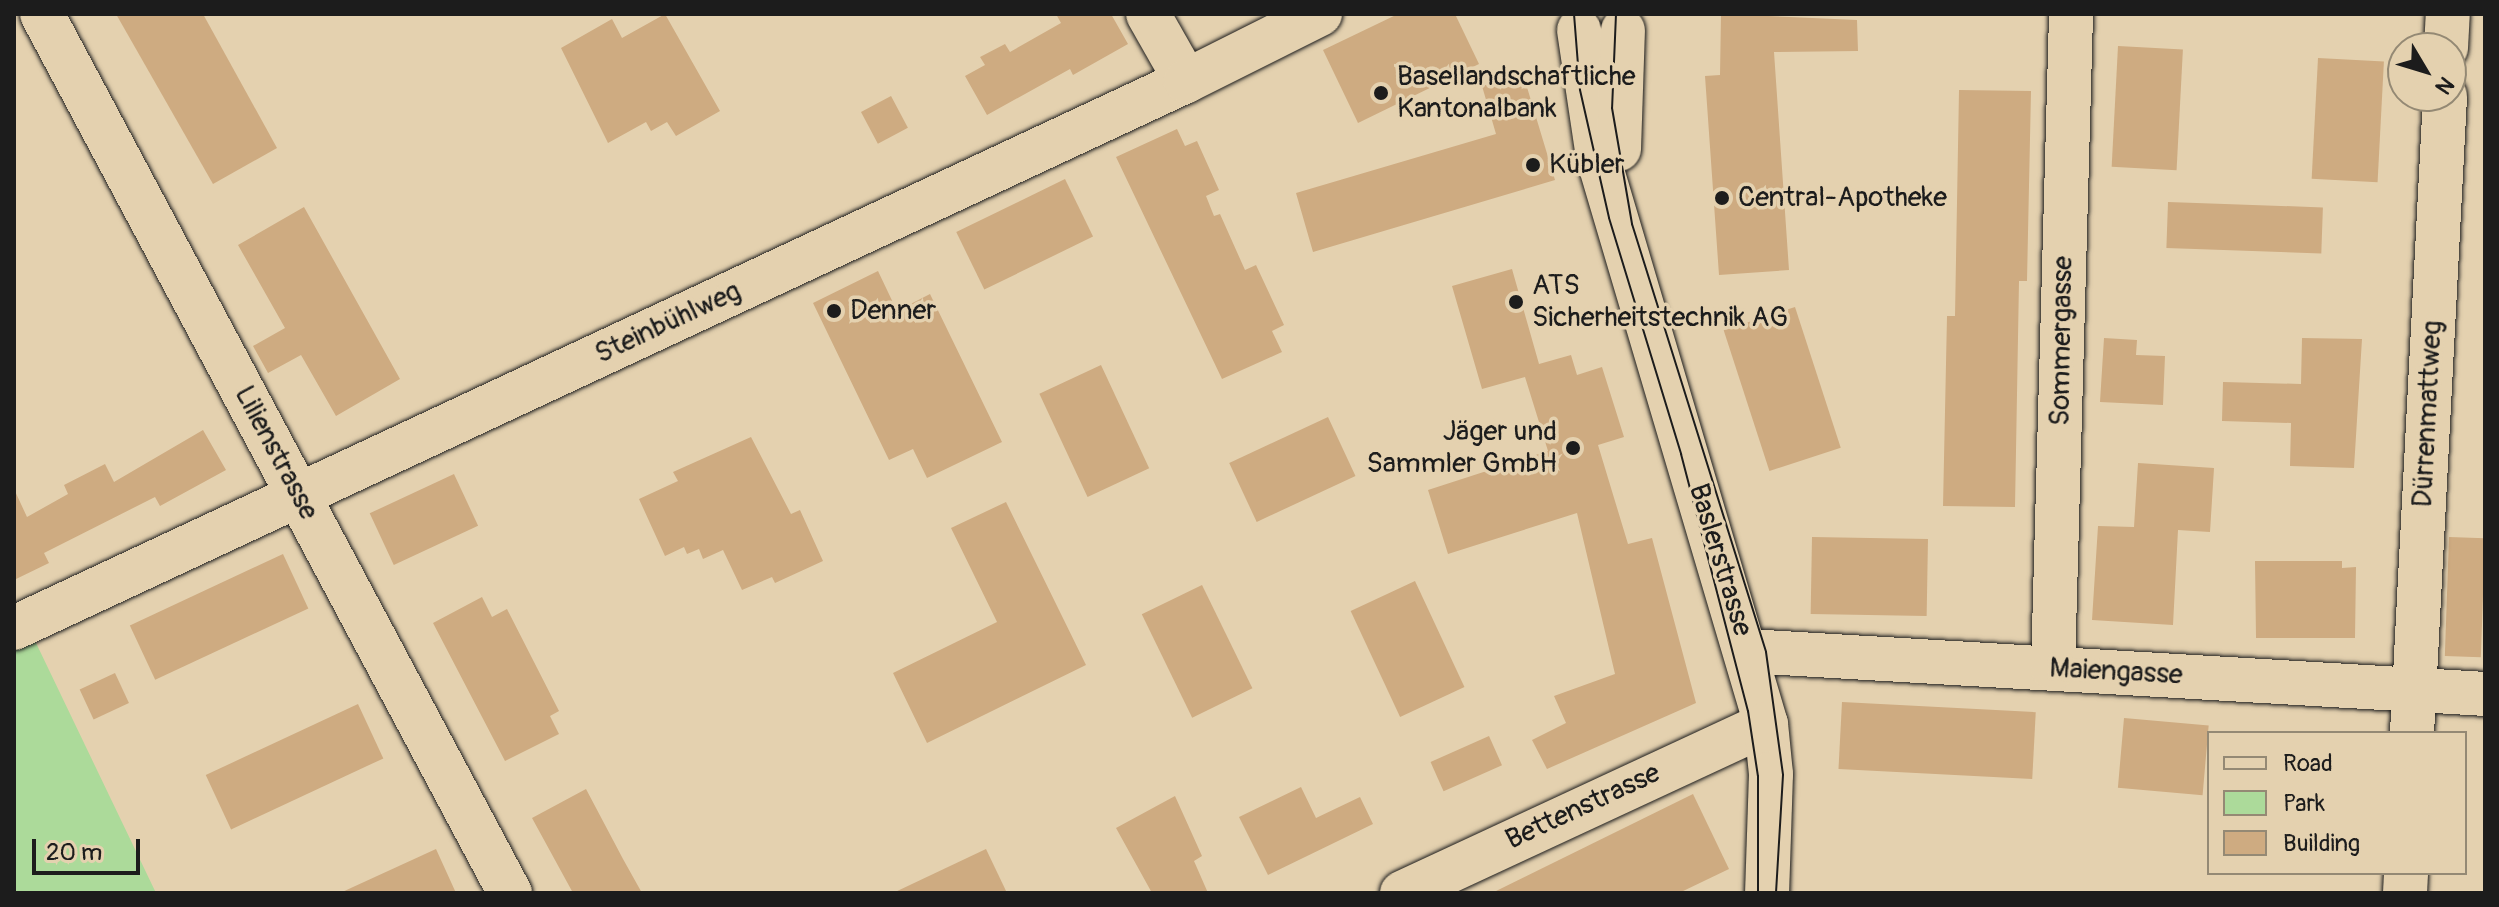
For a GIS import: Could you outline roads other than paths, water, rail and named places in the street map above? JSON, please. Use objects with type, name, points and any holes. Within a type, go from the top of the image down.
[{"type":"street","points":[[14,24],[33,14]]},
{"type":"street","name":"Lilienstrasse","points":[[42,14],[510,893]]},
{"type":"street","points":[[1148,14],[1186,81]]},
{"type":"street","name":"Steinbühlweg","points":[[14,628],[1186,81],[1320,14]]},
{"type":"street","name":"Sommergasse","points":[[2053,668],[2071,14]]},
{"type":"street","points":[[1567,22],[1636,22]]},
{"type":"street","name":"Baslerstrasse","points":[[1567,22],[1598,157],[1747,651],[1766,724],[1771,774],[1767,893]]},
{"type":"street","name":"Baslerstrasse","points":[[1623,235],[1619,164],[1636,22]]},
{"type":"street","name":"Dürrenmattweg","points":[[2412,731],[2444,112]]},
{"type":"street","name":"Maiengasse","points":[[1747,651],[2485,694]]},
{"type":"street","name":"Bettenstrasse","points":[[1402,893],[1766,724]]},
{"type":"tram line","points":[[1574,14],[1580,90],[1609,218],[1681,454],[1748,711],[1758,776],[1758,893]]},
{"type":"tram line","points":[[1616,14],[1612,108],[1632,224],[1766,652],[1783,775],[1776,893]]},
{"type":"place","name":"Basellandschaftliche Kantonalbank","points":[[1381,93]]},
{"type":"place","name":"Kübler","points":[[1533,165]]},
{"type":"place","name":"Central-Apotheke","points":[[1722,198]]},
{"type":"place","name":"ATS Sicherheitstechnik AG","points":[[1516,302]]},
{"type":"place","name":"Denner","points":[[834,311]]},
{"type":"place","name":"Jäger und Sammler GmbH","points":[[1573,448]]}]
